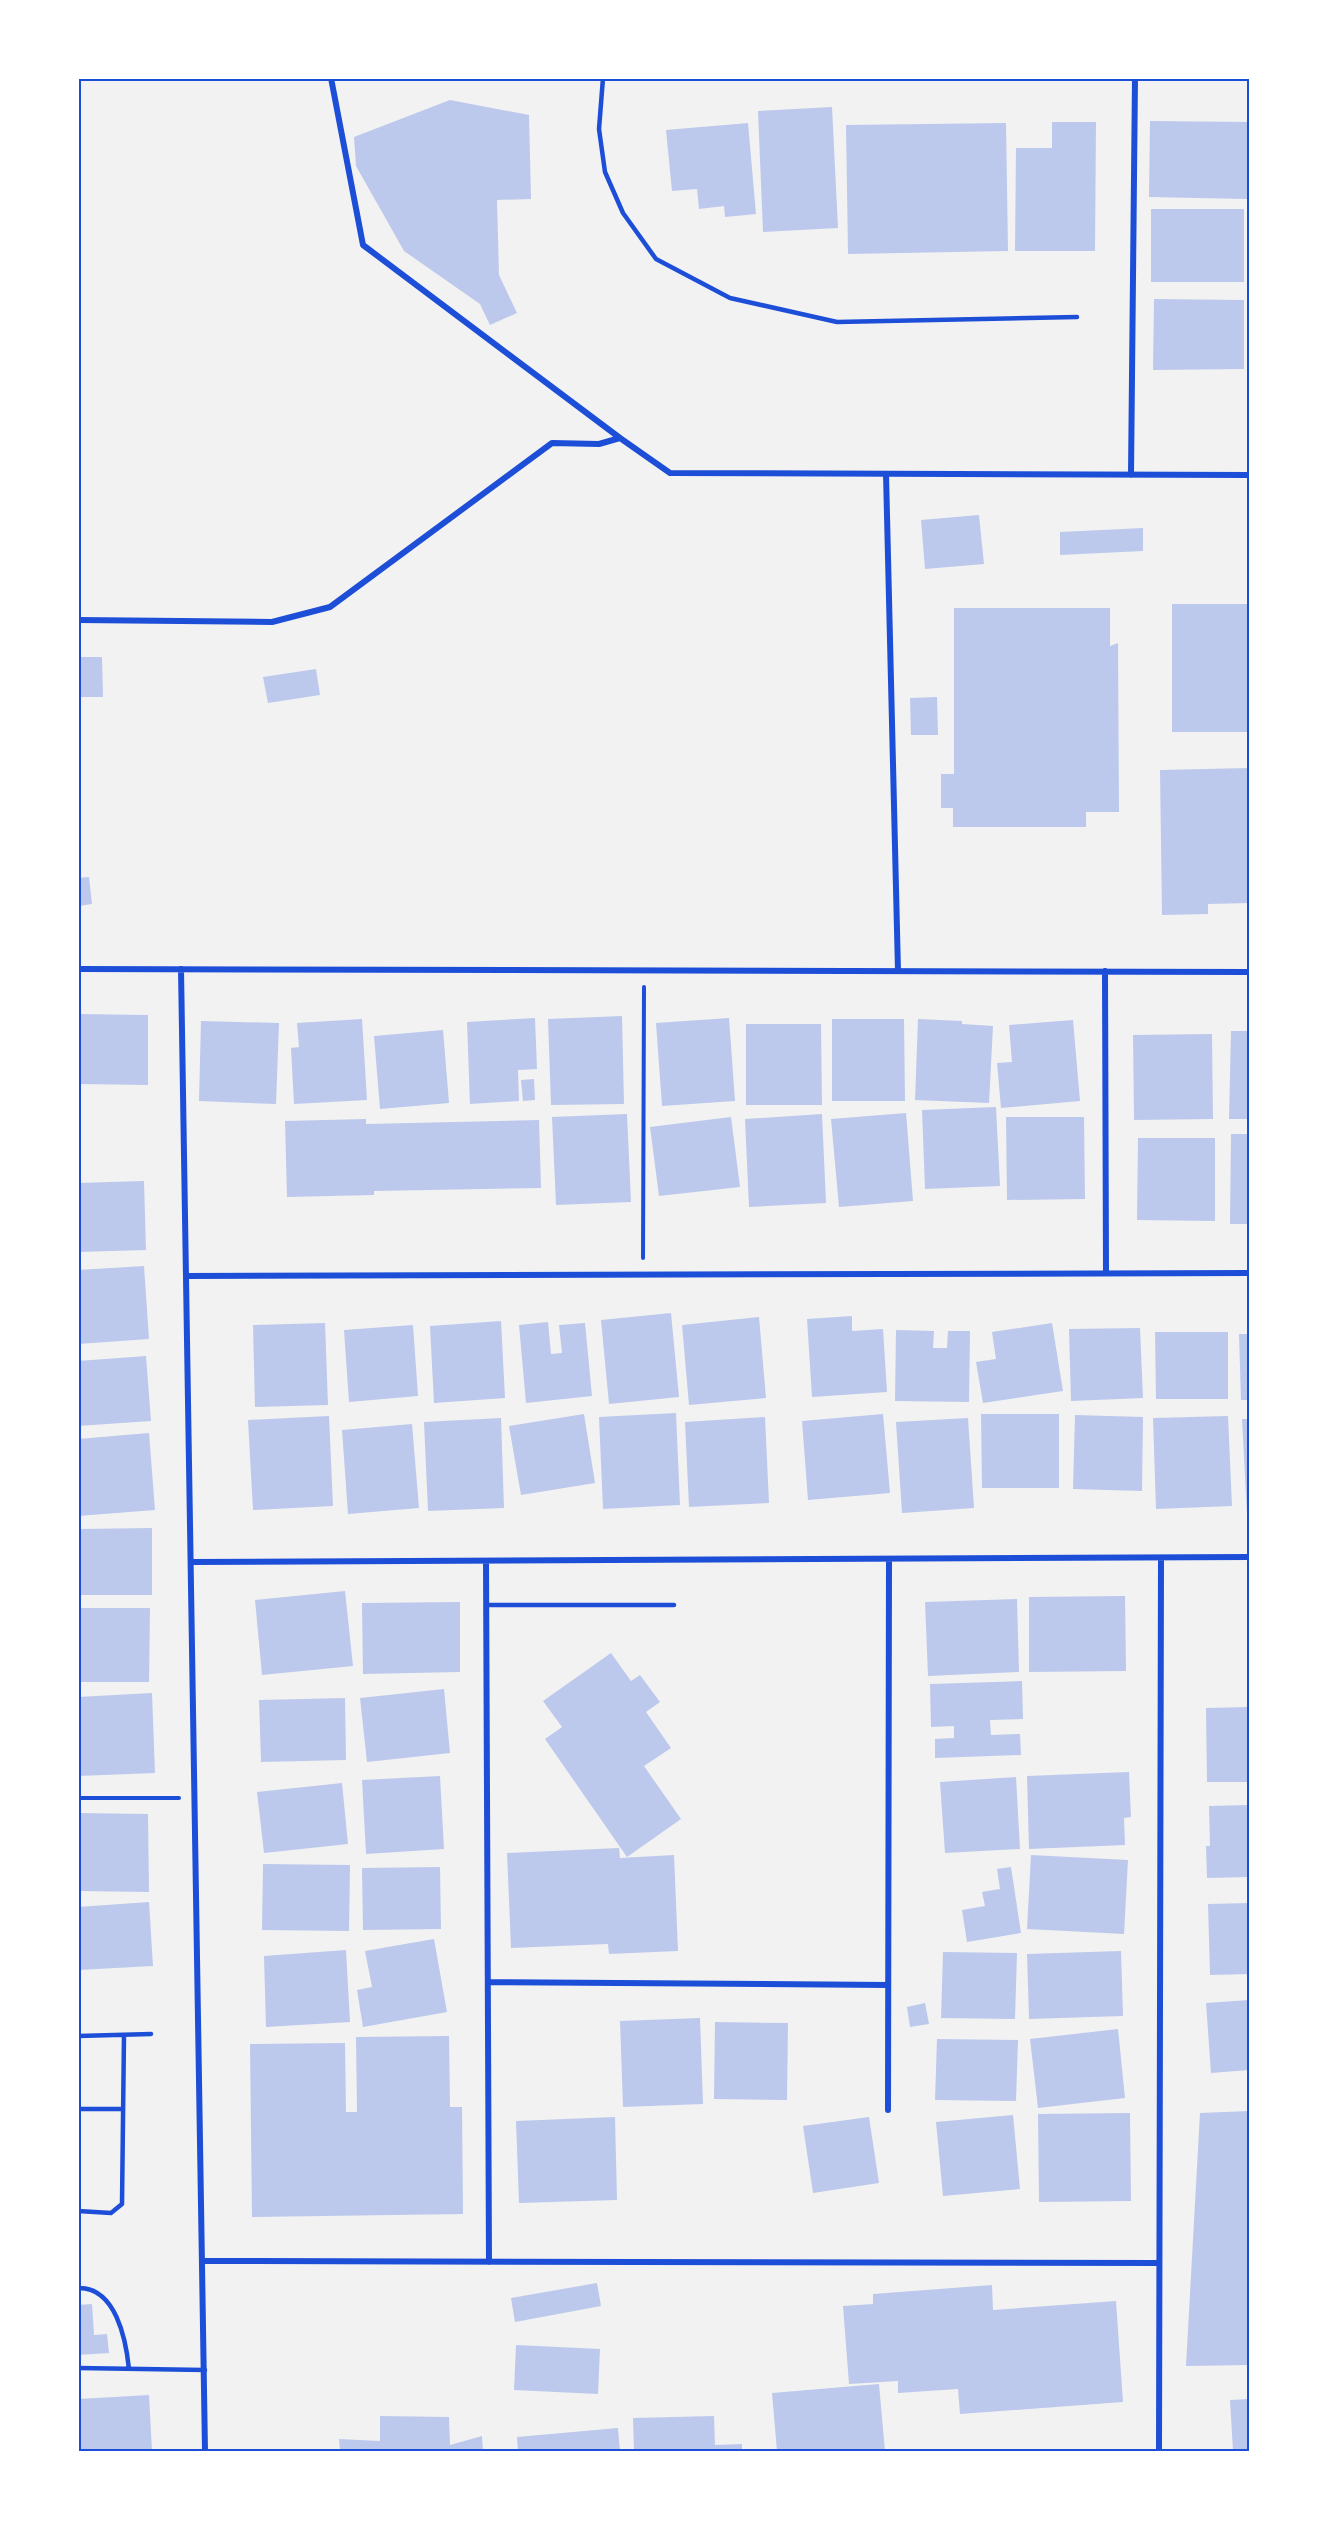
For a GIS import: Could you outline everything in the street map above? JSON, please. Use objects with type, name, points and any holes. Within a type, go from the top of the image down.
[{"type":"street","points":[[331,78],[363,245],[670,473],[1249,476]]},
{"type":"street","points":[[1131,475],[1135,78]]},
{"type":"street","points":[[78,620],[272,622],[330,607],[552,443],[599,444],[620,438]]},
{"type":"street","points":[[886,474],[898,971]]},
{"type":"street","points":[[78,969],[1249,972]]},
{"type":"street","points":[[181,969],[205,2370],[204,2451]]},
{"type":"street","points":[[1106,971],[1106,1273]]},
{"type":"street","points":[[186,1276],[1249,1273]]},
{"type":"street","points":[[191,1562],[1249,1557]]},
{"type":"street","points":[[1159,2451],[1161,1558]]},
{"type":"street","points":[[888,2110],[889,1559]]},
{"type":"street","points":[[486,1561],[489,2262]]},
{"type":"street","points":[[488,1982],[888,1985]]},
{"type":"street","points":[[203,2261],[1159,2263]]},
{"type":"lane","points":[[603,78],[599,129],[605,172],[623,213],[656,259],[730,298],[837,322],[1077,317]]},
{"type":"lane","points":[[486,1605],[674,1605]]},
{"type":"lane","points":[[78,2036],[151,2034]]},
{"type":"lane","points":[[78,2211],[111,2213],[122,2204],[124,2035]]},
{"type":"lane","points":[[78,2109],[122,2109]]},
{"type":"lane","points":[[78,2278],[78,2288],[96,2292],[105,2300],[119,2322],[126,2341],[129,2369]]},
{"type":"lane","points":[[78,2368],[205,2370]]},
{"type":"path","points":[[643,1274],[645,971]]},
{"type":"path","points":[[78,1798],[195,1798]]},
{"type":"building","points":[[450,100],[529,115],[531,199],[497,200],[499,275],[517,313],[490,325],[480,304],[404,251],[356,166],[354,137]]},
{"type":"building","points":[[832,107],[838,228],[763,232],[758,111]]},
{"type":"building","points":[[1150,121],[1248,122],[1247,199],[1149,197]]},
{"type":"building","points":[[1052,122],[1096,122],[1095,251],[1015,251],[1016,148],[1052,148]]},
{"type":"building","points":[[748,123],[756,214],[725,217],[724,206],[699,209],[697,189],[672,191],[666,130]]},
{"type":"building","points":[[1006,123],[1008,251],[848,254],[846,125]]},
{"type":"building","points":[[1151,209],[1244,209],[1244,282],[1151,282]]},
{"type":"building","points":[[1154,299],[1244,300],[1244,369],[1153,370]]},
{"type":"building","points":[[979,515],[984,564],[925,569],[921,520]]},
{"type":"building","points":[[1143,528],[1143,551],[1060,555],[1060,532]]},
{"type":"building","points":[[1172,604],[1249,604],[1249,732],[1172,732]]},
{"type":"building","points":[[954,608],[1110,608],[1110,646],[1118,643],[1119,812],[1086,812],[1086,827],[953,827],[953,808],[941,808],[941,774],[954,774]]},
{"type":"building","points":[[78,657],[102,657],[103,697],[78,697]]},
{"type":"building","points":[[316,669],[320,695],[268,703],[263,677]]},
{"type":"building","points":[[937,697],[938,735],[911,735],[910,698]]},
{"type":"building","points":[[1249,768],[1249,903],[1208,904],[1208,914],[1162,915],[1160,770]]},
{"type":"building","points":[[89,877],[92,904],[78,906],[78,878]]},
{"type":"building","points":[[78,1014],[148,1015],[148,1085],[78,1084]]},
{"type":"building","points":[[622,1016],[624,1104],[551,1105],[548,1019]]},
{"type":"building","points":[[535,1018],[537,1069],[518,1070],[519,1101],[470,1104],[467,1022]]},
{"type":"building","points":[[729,1018],[735,1101],[662,1106],[656,1023]]},
{"type":"building","points":[[362,1019],[367,1100],[294,1104],[291,1048],[299,1047],[297,1023]]},
{"type":"building","points":[[832,1019],[904,1019],[905,1101],[832,1101]]},
{"type":"building","points":[[918,1019],[962,1021],[962,1024],[993,1026],[989,1103],[915,1100]]},
{"type":"building","points":[[1073,1020],[1080,1101],[1001,1108],[997,1063],[1012,1062],[1009,1025]]},
{"type":"building","points":[[201,1021],[279,1023],[276,1104],[199,1101]]},
{"type":"building","points":[[746,1024],[821,1024],[822,1105],[746,1105]]},
{"type":"building","points":[[443,1030],[449,1103],[380,1109],[374,1036]]},
{"type":"building","points":[[1231,1031],[1249,1031],[1249,1119],[1229,1119]]},
{"type":"building","points":[[1212,1034],[1213,1119],[1134,1120],[1133,1035]]},
{"type":"building","points":[[534,1079],[535,1100],[523,1101],[521,1080]]},
{"type":"building","points":[[996,1107],[1000,1186],[925,1189],[922,1110]]},
{"type":"building","points":[[906,1113],[913,1201],[839,1207],[831,1119]]},
{"type":"building","points":[[627,1114],[631,1202],[556,1205],[552,1117]]},
{"type":"building","points":[[822,1114],[826,1203],[749,1207],[745,1119]]},
{"type":"building","points":[[731,1117],[740,1187],[659,1196],[650,1127]]},
{"type":"building","points":[[1006,1117],[1084,1117],[1085,1199],[1007,1200]]},
{"type":"building","points":[[366,1119],[366,1124],[539,1120],[541,1188],[374,1191],[374,1195],[287,1197],[285,1121]]},
{"type":"building","points":[[1231,1134],[1249,1134],[1249,1224],[1230,1224]]},
{"type":"building","points":[[1138,1138],[1215,1138],[1215,1221],[1137,1220]]},
{"type":"building","points":[[144,1181],[146,1250],[78,1252],[78,1183]]},
{"type":"building","points":[[144,1266],[149,1339],[78,1344],[78,1270]]},
{"type":"building","points":[[671,1313],[679,1397],[609,1404],[601,1320]]},
{"type":"building","points":[[852,1316],[852,1331],[883,1329],[887,1392],[812,1397],[807,1319]]},
{"type":"building","points":[[759,1317],[766,1398],[689,1405],[682,1325]]},
{"type":"building","points":[[501,1321],[505,1398],[434,1403],[430,1326]]},
{"type":"building","points":[[548,1322],[551,1354],[562,1353],[559,1325],[585,1323],[592,1396],[526,1403],[519,1325]]},
{"type":"building","points":[[325,1323],[328,1405],[255,1407],[253,1325]]},
{"type":"building","points":[[1052,1323],[1063,1391],[983,1403],[976,1362],[996,1359],[992,1332]]},
{"type":"building","points":[[413,1325],[418,1396],[349,1402],[344,1330]]},
{"type":"building","points":[[1140,1328],[1143,1398],[1071,1401],[1069,1329]]},
{"type":"building","points":[[896,1330],[934,1331],[933,1348],[947,1348],[948,1331],[970,1331],[969,1402],[895,1401]]},
{"type":"building","points":[[1155,1332],[1228,1332],[1228,1399],[1156,1399]]},
{"type":"building","points":[[1239,1334],[1249,1334],[1249,1400],[1241,1400]]},
{"type":"building","points":[[146,1356],[151,1421],[78,1426],[78,1361]]},
{"type":"building","points":[[676,1413],[680,1505],[603,1509],[599,1417]]},
{"type":"building","points":[[584,1414],[595,1483],[521,1495],[509,1426]]},
{"type":"building","points":[[883,1414],[890,1493],[808,1500],[802,1421]]},
{"type":"building","points":[[981,1414],[1059,1414],[1059,1488],[982,1488]]},
{"type":"building","points":[[1075,1415],[1143,1417],[1142,1491],[1073,1489]]},
{"type":"building","points":[[329,1416],[333,1506],[253,1510],[248,1420]]},
{"type":"building","points":[[1228,1416],[1232,1506],[1156,1509],[1153,1418]]},
{"type":"building","points":[[765,1417],[769,1503],[689,1507],[685,1422]]},
{"type":"building","points":[[501,1418],[504,1508],[428,1511],[424,1422]]},
{"type":"building","points":[[968,1418],[974,1508],[902,1513],[896,1422]]},
{"type":"building","points":[[1242,1419],[1249,1419],[1249,1514],[1247,1514]]},
{"type":"building","points":[[412,1424],[419,1508],[348,1514],[342,1430]]},
{"type":"building","points":[[149,1433],[155,1510],[78,1516],[78,1439]]},
{"type":"building","points":[[152,1528],[152,1595],[78,1595],[78,1529]]},
{"type":"building","points":[[345,1591],[353,1666],[262,1675],[255,1600]]},
{"type":"building","points":[[1125,1596],[1126,1671],[1029,1672],[1029,1597]]},
{"type":"building","points":[[1017,1599],[1019,1672],[928,1676],[925,1602]]},
{"type":"building","points":[[460,1602],[460,1672],[363,1674],[362,1603]]},
{"type":"building","points":[[78,1608],[150,1608],[149,1682],[78,1682]]},
{"type":"building","points":[[611,1653],[631,1681],[640,1675],[660,1702],[646,1712],[671,1748],[644,1766],[681,1819],[627,1857],[545,1739],[562,1727],[543,1701]]},
{"type":"building","points":[[1022,1681],[1023,1719],[990,1720],[991,1735],[1020,1734],[1021,1755],[935,1758],[935,1739],[954,1738],[954,1726],[931,1727],[930,1684]]},
{"type":"building","points":[[444,1689],[450,1753],[367,1762],[360,1698]]},
{"type":"building","points":[[152,1693],[155,1773],[78,1776],[78,1697]]},
{"type":"building","points":[[345,1698],[346,1760],[261,1762],[259,1700]]},
{"type":"building","points":[[1249,1707],[1249,1782],[1207,1782],[1206,1708]]},
{"type":"building","points":[[1129,1772],[1131,1817],[1124,1818],[1125,1845],[1029,1849],[1027,1776]]},
{"type":"building","points":[[440,1776],[444,1849],[366,1854],[362,1780]]},
{"type":"building","points":[[1016,1777],[1020,1849],[945,1853],[940,1782]]},
{"type":"building","points":[[342,1783],[348,1844],[264,1853],[257,1792]]},
{"type":"building","points":[[1249,1805],[1249,1877],[1207,1878],[1206,1846],[1210,1846],[1209,1806]]},
{"type":"building","points":[[78,1813],[148,1814],[149,1892],[78,1891]]},
{"type":"building","points":[[619,1848],[620,1858],[674,1855],[678,1951],[609,1954],[608,1944],[511,1948],[507,1853]]},
{"type":"building","points":[[1031,1855],[1128,1860],[1124,1934],[1027,1929]]},
{"type":"building","points":[[263,1864],[350,1865],[349,1931],[262,1930]]},
{"type":"building","points":[[440,1867],[441,1929],[363,1930],[362,1868]]},
{"type":"building","points":[[1011,1867],[1021,1933],[967,1942],[962,1910],[985,1906],[982,1892],[1000,1889],[997,1869]]},
{"type":"building","points":[[149,1902],[153,1966],[78,1970],[78,1907]]},
{"type":"building","points":[[1249,1903],[1249,1974],[1210,1975],[1208,1904]]},
{"type":"building","points":[[434,1939],[447,2012],[363,2027],[357,1990],[372,1987],[365,1951]]},
{"type":"building","points":[[346,1950],[350,2022],[266,2027],[264,1956]]},
{"type":"building","points":[[1121,1951],[1123,2016],[1029,2019],[1027,1954]]},
{"type":"building","points":[[943,1952],[1017,1953],[1015,2019],[941,2018]]},
{"type":"building","points":[[1249,2000],[1249,2070],[1211,2073],[1206,2003]]},
{"type":"building","points":[[925,2003],[929,2024],[910,2027],[907,2007]]},
{"type":"building","points":[[700,2018],[703,2104],[623,2107],[620,2021]]},
{"type":"building","points":[[715,2022],[788,2023],[787,2100],[714,2099]]},
{"type":"building","points":[[1118,2029],[1125,2098],[1038,2108],[1030,2039]]},
{"type":"building","points":[[449,2036],[450,2107],[462,2107],[463,2214],[252,2217],[250,2044],[345,2043],[346,2112],[357,2112],[356,2037]]},
{"type":"building","points":[[937,2039],[1018,2040],[1016,2101],[935,2100]]},
{"type":"building","points":[[1249,2111],[1249,2365],[1186,2366],[1200,2113]]},
{"type":"building","points":[[1130,2113],[1131,2201],[1039,2202],[1038,2114]]},
{"type":"building","points":[[1013,2115],[1020,2189],[943,2196],[936,2122]]},
{"type":"building","points":[[615,2117],[617,2200],[519,2203],[516,2121]]},
{"type":"building","points":[[869,2117],[879,2183],[813,2193],[803,2126]]},
{"type":"building","points":[[597,2283],[601,2306],[515,2322],[511,2298]]},
{"type":"building","points":[[992,2285],[993,2310],[1116,2301],[1123,2402],[960,2414],[958,2389],[898,2393],[898,2381],[849,2384],[843,2306],[873,2304],[873,2294]]},
{"type":"building","points":[[92,2304],[94,2335],[107,2334],[109,2353],[78,2355],[78,2305]]},
{"type":"building","points":[[516,2345],[600,2349],[598,2394],[514,2390]]},
{"type":"building","points":[[879,2384],[885,2451],[777,2451],[772,2393]]},
{"type":"building","points":[[149,2395],[152,2451],[78,2451],[78,2399]]},
{"type":"building","points":[[1249,2399],[1249,2451],[1233,2451],[1230,2400]]},
{"type":"building","points":[[380,2416],[449,2417],[450,2445],[482,2436],[483,2451],[340,2451],[339,2439],[380,2441]]},
{"type":"building","points":[[714,2416],[715,2445],[742,2444],[742,2451],[634,2451],[633,2418]]},
{"type":"building","points":[[618,2428],[620,2451],[518,2451],[517,2437]]}]
